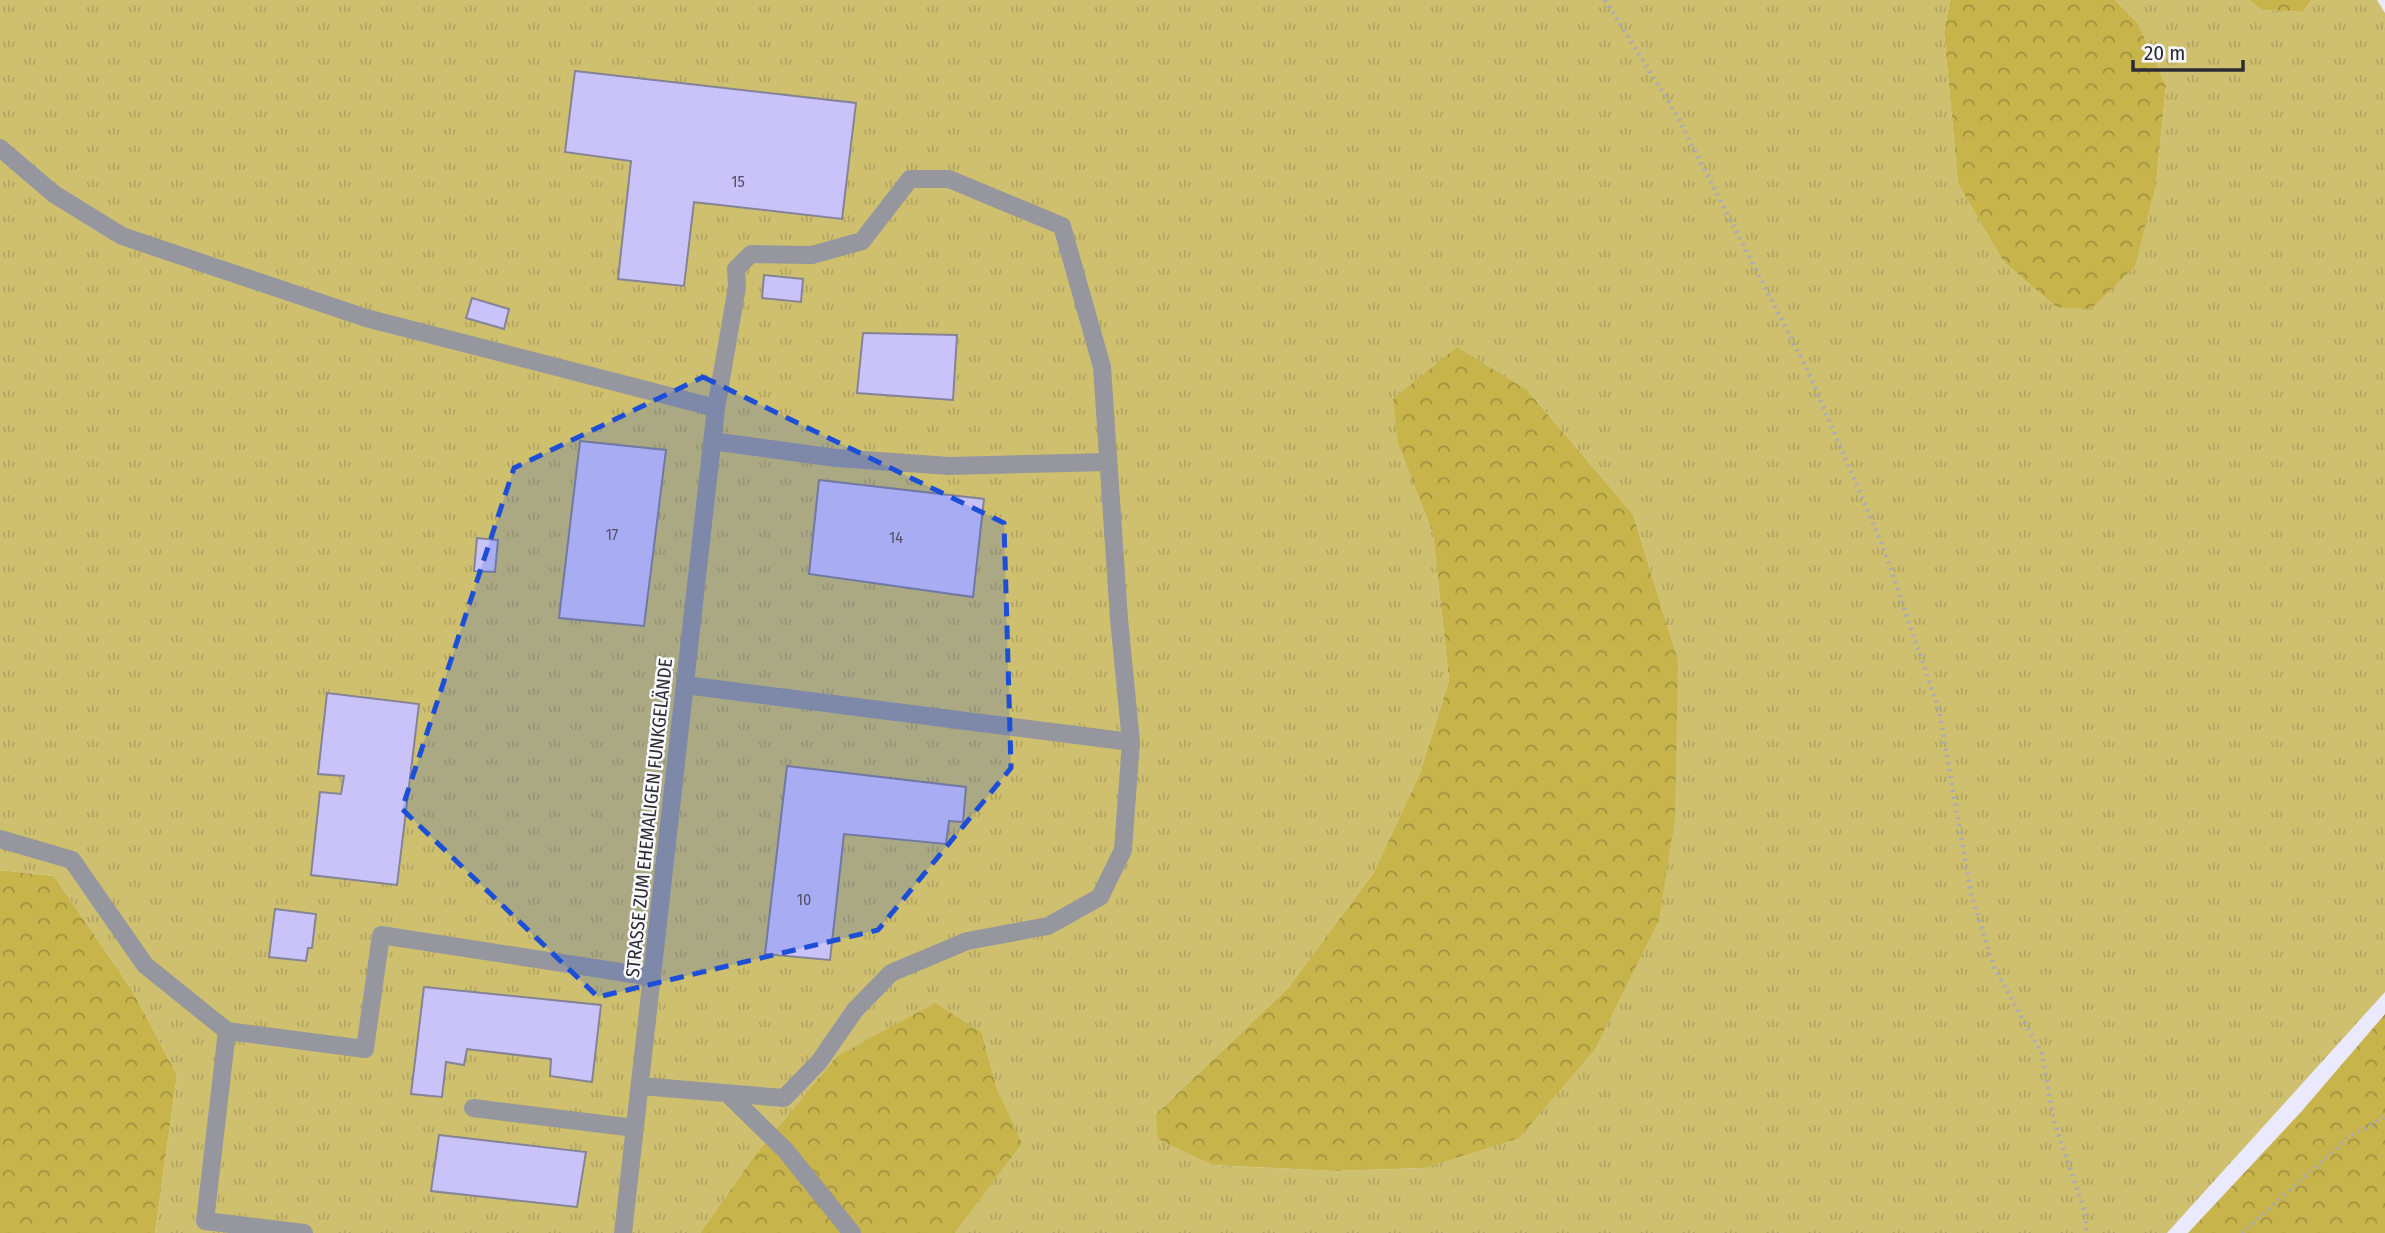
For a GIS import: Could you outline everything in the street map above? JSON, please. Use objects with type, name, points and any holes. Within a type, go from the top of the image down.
[{"type":"lane","points":[[0,148],[54,194],[122,236],[366,318],[716,408]]},
{"type":"lane","name":"STRASSE ZUM EHEMALIGEN FUNKGELÄNDE","points":[[623,1233],[712,440],[737,287],[736,269],[751,254],[812,254],[862,240],[910,179],[949,179],[1062,226],[1102,367],[1108,462]]},
{"type":"lane","points":[[640,1086],[784,1098],[819,1062],[855,1010],[891,973],[967,941],[1048,926],[1100,897],[1123,850],[1130,742],[1108,462],[949,466],[836,458],[712,440]]},
{"type":"lane","points":[[685,685],[1130,742]]},
{"type":"lane","points":[[0,839],[72,860],[145,965],[227,1031],[365,1049],[382,935],[652,977]]},
{"type":"lane","points":[[227,1031],[205,1220],[304,1233]]},
{"type":"lane","points":[[727,1093],[786,1151],[852,1233]]},
{"type":"lane","points":[[473,1108],[635,1128]]},
{"type":"path","points":[[1605,0],[1675,112],[1807,367],[1882,544],[1939,710],[1971,894],[1994,967],[2042,1054],[2054,1121],[2086,1216],[2086,1233]]},
{"type":"path","points":[[2242,1233],[2350,1136],[2385,1117]]},
{"type":"highlighted area","points":[[703,377],[1004,523],[1011,768],[878,930],[598,997],[402,809],[514,468]]},
{"type":"green space","points":[[0,0],[1950,0],[1944,32],[1958,184],[2003,261],[2056,307],[2156,184],[2166,86],[2138,23],[2115,0],[2249,0],[2262,10],[2303,12],[2312,0],[2377,0],[2385,13],[2385,992],[2167,1233],[955,1233],[1021,1143],[997,1089],[982,1033],[836,1057],[754,1156],[700,1233],[155,1233],[177,1075],[132,990],[54,876],[0,870]],"holes":[[[1528,391],[1633,514],[1678,660],[1424,1168],[1333,1171],[1213,1165],[1156,1114],[1288,988],[1374,872],[1420,773],[1449,680],[1433,534],[1398,444]]]},
{"type":"green space","points":[[1950,0],[2115,0],[2138,23],[2166,86],[2156,184],[2135,266],[2091,309],[2056,307],[2003,261],[1958,184],[1944,32]]},
{"type":"green space","points":[[2249,0],[2312,0],[2303,12],[2262,10]]},
{"type":"green space","points":[[1457,347],[1528,391],[1633,514],[1678,660],[1675,817],[1659,920],[1595,1049],[1519,1138],[1424,1168],[1333,1171],[1213,1165],[1158,1139],[1156,1114],[1288,988],[1374,872],[1420,773],[1449,680],[1433,534],[1398,444],[1393,399]]},
{"type":"green space","points":[[0,870],[54,876],[132,990],[177,1075],[155,1233],[0,1233]]},
{"type":"green space","points":[[935,1003],[982,1033],[997,1089],[1022,1143],[955,1233],[700,1233],[754,1156],[836,1057]]},
{"type":"green space","points":[[2385,1014],[2385,1233],[2188,1233],[2301,1112]]},
{"type":"building","points":[[575,71],[856,103],[842,219],[694,202],[684,286],[618,279],[631,161],[565,152]]},
{"type":"building","points":[[764,275],[803,279],[801,302],[762,298]]},
{"type":"building","points":[[472,298],[509,309],[504,329],[466,318]]},
{"type":"building","points":[[863,333],[957,335],[953,400],[857,393]]},
{"type":"building","points":[[580,441],[666,450],[644,626],[559,618]]},
{"type":"building","points":[[819,480],[984,499],[973,597],[809,574]]},
{"type":"building","points":[[477,538],[498,540],[495,572],[474,571]]},
{"type":"building","points":[[327,693],[419,704],[397,885],[311,875],[320,792],[341,794],[344,776],[318,774]]},
{"type":"building","points":[[787,766],[966,787],[963,822],[949,821],[946,844],[844,834],[830,960],[765,954]]},
{"type":"building","points":[[275,909],[316,914],[312,948],[308,948],[306,961],[269,957]]},
{"type":"building","points":[[424,987],[601,1005],[592,1082],[550,1076],[551,1059],[467,1049],[464,1065],[446,1062],[442,1097],[411,1094]]},
{"type":"building","points":[[439,1135],[586,1152],[577,1207],[431,1191]]}]
